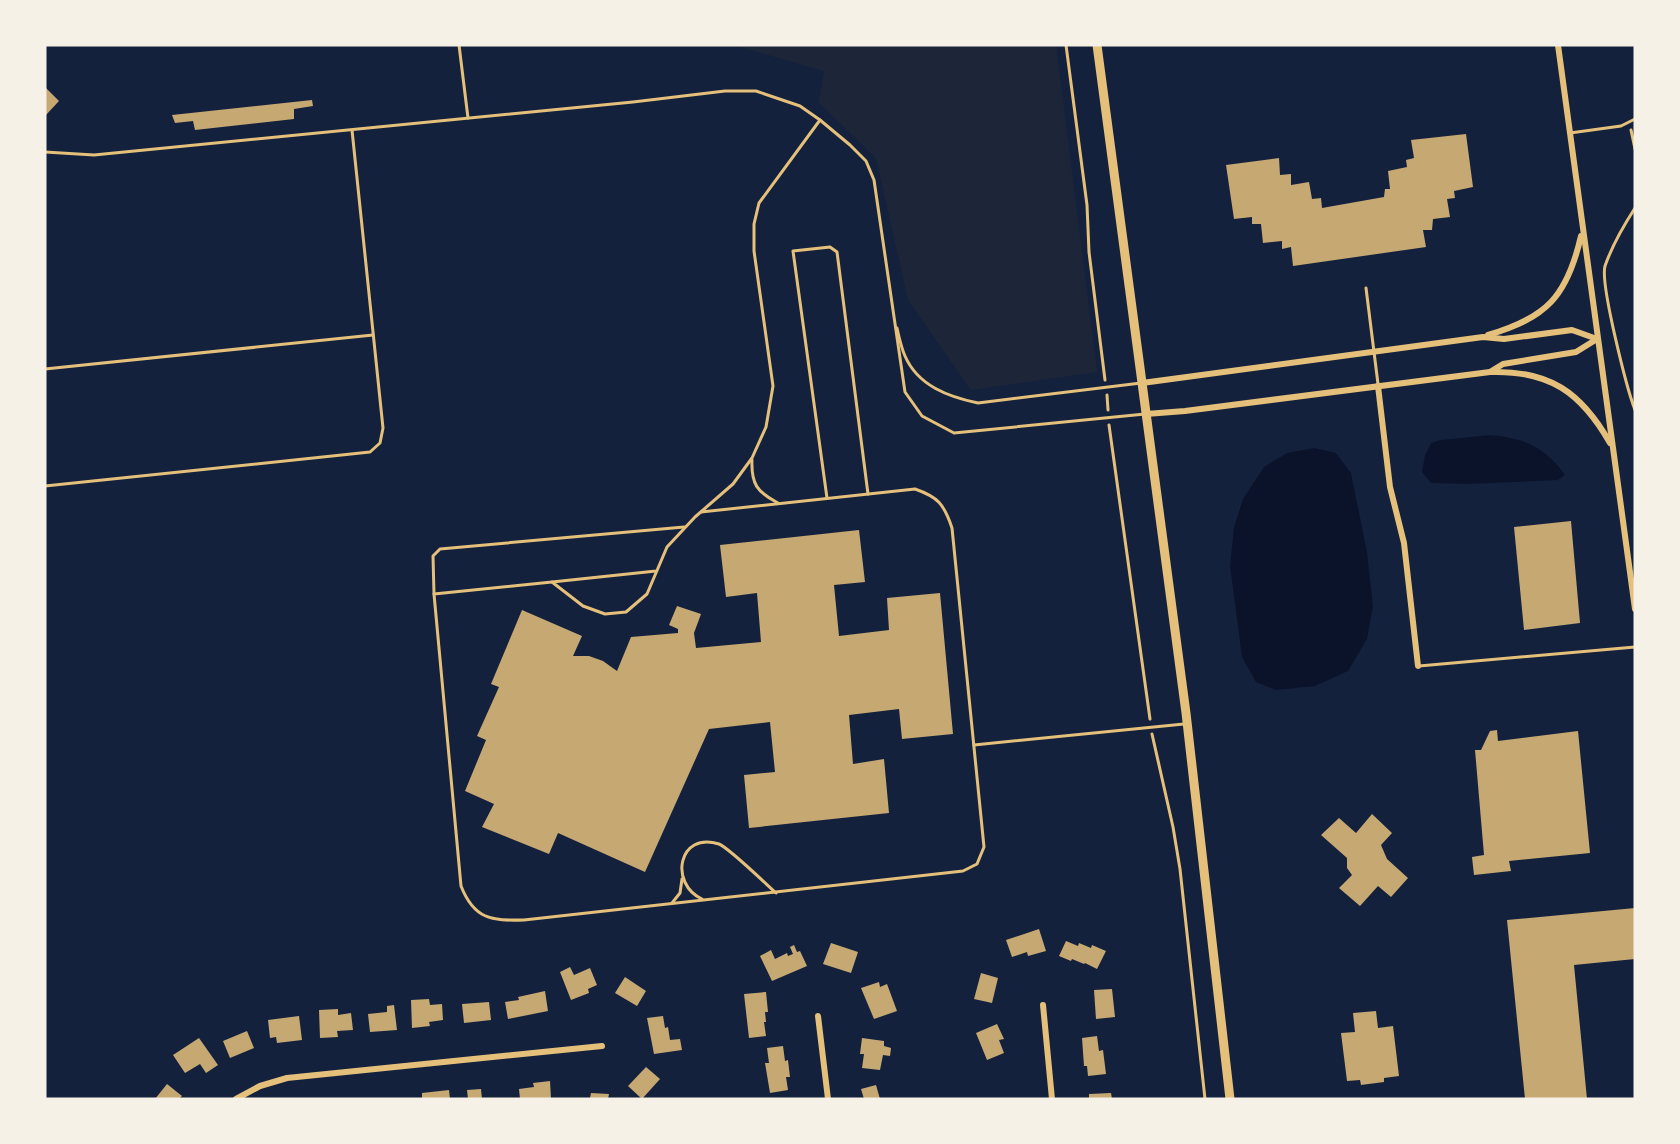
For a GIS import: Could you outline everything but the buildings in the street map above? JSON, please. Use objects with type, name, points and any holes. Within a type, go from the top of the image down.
[{"type":"main road","points":[[1097,45],[1187,723],[1230,1099]]},
{"type":"street","points":[[1558,45],[1635,609]]},
{"type":"street","points":[[1142,383],[1483,337],[1530,320],[1552,301],[1560,291],[1570,270],[1578,251],[1582,230]]},
{"type":"street","points":[[1483,337],[1504,339],[1572,330],[1597,339]]},
{"type":"street","points":[[1490,372],[1503,364],[1576,352],[1597,339]]},
{"type":"street","points":[[1146,414],[1512,371],[1529,374],[1573,395],[1600,426],[1612,446]]},
{"type":"street","points":[[1378,386],[1390,487],[1404,543],[1418,666]]},
{"type":"street","points":[[1043,1005],[1052,1099]]},
{"type":"street","points":[[818,1016],[828,1099]]},
{"type":"street","points":[[236,1099],[260,1086],[287,1078],[602,1046]]},
{"type":"lane","points":[[459,45],[468,118]]},
{"type":"lane","points":[[45,152],[94,155],[725,91],[756,91],[800,106],[820,120],[866,161],[874,180],[905,392],[922,416],[954,433],[1146,414]]},
{"type":"lane","points":[[1570,133],[1621,126],[1635,119]]},
{"type":"lane","points":[[552,582],[584,606],[605,614],[626,612],[647,594],[667,547],[701,512],[733,484],[752,458],[766,427],[773,386],[754,251],[754,224],[759,203],[820,120]]},
{"type":"lane","points":[[45,486],[370,452],[380,443],[382,428],[352,130]]},
{"type":"lane","points":[[827,498],[793,251],[830,247],[837,252],[868,494]]},
{"type":"lane","points":[[1366,288],[1378,386]]},
{"type":"lane","points":[[893,315],[905,356],[921,380],[952,397],[978,403],[1142,383]]},
{"type":"lane","points":[[45,369],[373,335]]},
{"type":"lane","points":[[752,458],[751,478],[764,496],[779,504]]},
{"type":"lane","points":[[686,527],[440,549],[433,556],[434,594],[461,886],[467,900],[480,913],[496,921],[524,920],[963,871],[977,864],[984,848],[952,528],[945,509],[933,495],[915,489],[701,512]]},
{"type":"lane","points":[[434,594],[656,570]]},
{"type":"lane","points":[[1418,666],[1635,647]]},
{"type":"lane","points":[[974,745],[1187,723]]},
{"type":"lane","points":[[671,904],[680,893],[681,862],[687,850],[700,842],[721,845],[776,893]]},
{"type":"lane","points":[[682,878],[693,895],[704,900]]},
{"type":"path","points":[[1066,45],[1087,205],[1089,252],[1110,438],[1151,727],[1180,869],[1205,1099]]},
{"type":"path","points":[[1630,122],[1635,149]]},
{"type":"path","points":[[1635,208],[1626,221],[1604,268],[1612,325],[1635,410]]},
{"type":"shaded area","points":[[733,45],[1056,45],[1097,372],[971,390],[908,300],[876,158],[819,103],[824,71]]},
{"type":"shaded area","points":[[1490,435],[1513,439],[1533,446],[1550,457],[1565,475],[1558,480],[1469,484],[1431,483],[1422,472],[1425,455],[1431,443]]},
{"type":"shaded area","points":[[1314,448],[1336,453],[1351,473],[1367,552],[1373,606],[1367,639],[1348,671],[1315,686],[1276,690],[1256,682],[1242,657],[1230,566],[1234,527],[1243,499],[1264,467],[1287,453]]}]
